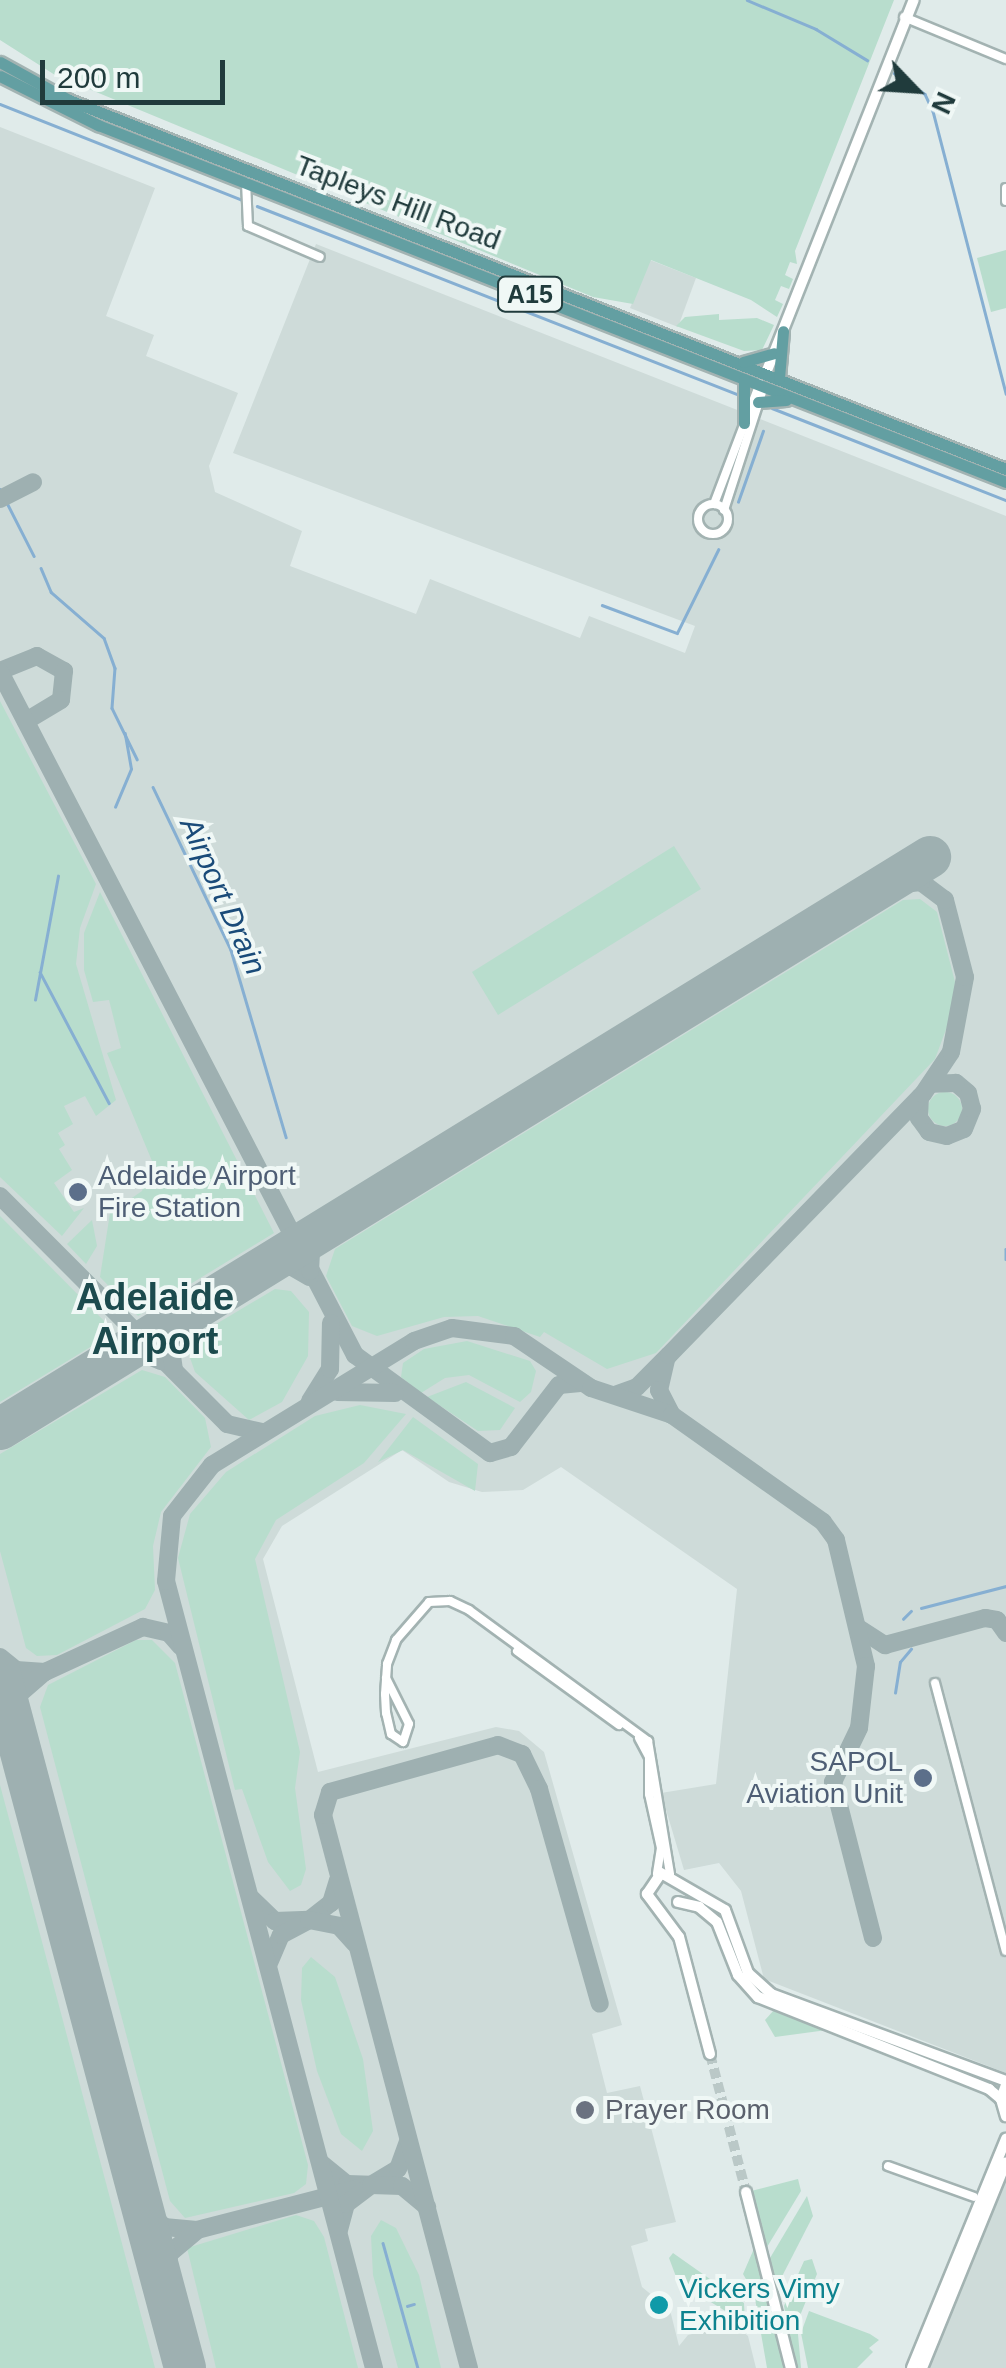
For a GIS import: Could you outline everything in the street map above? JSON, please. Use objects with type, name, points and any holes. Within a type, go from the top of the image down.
[{"type":"main road","name":"Tapleys Hill Road","points":[[0,62],[68,100],[256,181],[1006,482]]},
{"type":"main road","name":"Tapleys Hill Road","points":[[0,76],[63,110],[739,362],[1006,469]]},
{"type":"main road","points":[[772,375],[783,331]]},
{"type":"main road","points":[[739,362],[774,353]]},
{"type":"main road","points":[[744,379],[744,423]]},
{"type":"main road","points":[[758,402],[806,402]]},
{"type":"street","points":[[761,386],[724,510],[724,529],[706,533],[698,516],[714,504],[744,423],[761,386],[772,375],[774,353],[911,0]]},
{"type":"street","points":[[905,17],[1006,58]]},
{"type":"street","points":[[256,181],[248,226],[320,257]]},
{"type":"street","points":[[1006,188],[1006,201]]},
{"type":"street","points":[[714,504],[724,510]]},
{"type":"street","points":[[386,1678],[409,1724],[404,1742],[390,1730],[386,1678],[396,1640],[429,1602],[462,1606],[648,1741],[670,1874],[682,1886],[727,1912],[742,1963],[771,1994],[1006,2083],[1000,2099]]},
{"type":"street","points":[[504,1637],[642,1742],[661,1848],[648,1894],[678,1937],[710,2054]]},
{"type":"street","points":[[935,1683],[1006,1951]]},
{"type":"street","points":[[656,1875],[670,1874]]},
{"type":"street","points":[[678,1902],[682,1886]]},
{"type":"street","points":[[658,1907],[678,1902],[700,1907],[717,1922],[738,1975],[758,1996],[990,2089],[1000,2099],[1006,2116]]},
{"type":"street","points":[[912,2368],[1006,2140]]},
{"type":"street","points":[[922,2368],[1006,2162]]},
{"type":"street","points":[[888,2166],[980,2199]]},
{"type":"street","points":[[746,2192],[791,2368]]},
{"type":"shaded area","name":"Adelaide Airport","points":[[0,127],[155,188],[106,316],[154,335],[146,356],[238,393],[209,466],[215,492],[302,531],[290,566],[416,614],[430,579],[580,638],[589,616],[685,653],[695,626],[233,453],[316,244],[1006,516],[1006,2073],[764,1979],[741,1891],[719,1863],[684,1870],[661,1793],[716,1784],[737,1589],[561,1467],[523,1490],[482,1492],[449,1482],[402,1450],[282,1526],[263,1559],[318,1772],[496,1727],[519,1731],[544,1752],[622,2025],[592,2034],[607,2093],[640,2086],[676,2222],[645,2229],[648,2241],[631,2246],[642,2287],[670,2310],[679,2346],[688,2335],[733,2324],[748,2336],[756,2368],[0,2368]]},
{"type":"shaded area","points":[[650,260],[696,278],[678,327],[630,308]]},
{"type":"shaded area","points":[[1006,2173],[1006,2368],[928,2368],[967,2269]]},
{"type":"green space","points":[[0,0],[894,0],[795,251],[797,264],[790,262],[785,275],[793,279],[789,289],[781,286],[775,300],[783,304],[777,317],[751,300],[651,260],[633,304],[593,297],[55,75],[0,40]]},
{"type":"green space","points":[[1006,250],[1006,308],[991,312],[977,258]]},
{"type":"green space","points":[[719,314],[719,320],[757,318],[774,325],[762,350],[744,351],[676,326],[685,317]]},
{"type":"green space","points":[[0,701],[96,884],[80,928],[76,964],[116,1100],[96,1116],[85,1096],[64,1106],[73,1124],[58,1133],[65,1145],[59,1149],[72,1170],[54,1183],[74,1212],[84,1208],[62,1236],[0,1177]]},
{"type":"green space","points":[[674,846],[701,889],[498,1015],[472,972]]},
{"type":"green space","points":[[100,892],[274,1233],[138,1316],[100,1277],[110,1213],[142,1191],[152,1161],[107,1053],[121,1048],[109,1000],[93,1002],[84,970],[84,933]]},
{"type":"green space","points":[[920,899],[937,912],[955,982],[951,1016],[935,1059],[656,1353],[607,1369],[544,1332],[540,1337],[478,1316],[444,1317],[377,1336],[352,1326],[326,1276],[335,1249],[903,900]]},
{"type":"green space","points":[[945,1092],[957,1097],[962,1109],[957,1121],[945,1126],[933,1121],[928,1109],[933,1097]]},
{"type":"green space","points":[[0,1216],[115,1332],[0,1402]]},
{"type":"green space","points":[[92,1220],[97,1246],[86,1264],[67,1244]]},
{"type":"green space","points":[[275,1289],[291,1291],[309,1312],[308,1356],[282,1402],[249,1420],[195,1372],[188,1352],[201,1333]]},
{"type":"green space","points":[[467,1341],[530,1361],[536,1371],[531,1392],[520,1402],[469,1375],[445,1378],[421,1393],[401,1377],[403,1363],[424,1349]]},
{"type":"green space","points":[[142,1370],[165,1377],[205,1418],[211,1447],[161,1512],[153,1546],[155,1590],[145,1609],[57,1655],[37,1656],[26,1648],[0,1551],[0,1454]]},
{"type":"green space","points":[[466,1382],[515,1408],[500,1430],[478,1431],[427,1397]]},
{"type":"green space","points":[[360,1405],[406,1414],[364,1463],[276,1520],[255,1559],[300,1752],[295,1788],[306,1869],[301,1885],[290,1891],[268,1862],[242,1789],[235,1790],[178,1558],[190,1514],[226,1472],[315,1416]]},
{"type":"green space","points":[[413,1417],[478,1464],[475,1491],[403,1450],[378,1462]]},
{"type":"green space","points":[[136,1640],[152,1640],[175,1663],[308,2165],[306,2184],[294,2193],[185,2218],[170,2201],[40,1707],[48,1685]]},
{"type":"green space","points":[[0,1785],[45,1953],[155,2368],[0,2368]]},
{"type":"green space","points":[[311,1957],[335,1977],[363,2059],[373,2131],[362,2151],[341,2134],[317,2071],[301,2000],[302,1968]]},
{"type":"green space","points":[[774,2010],[827,2030],[775,2037],[765,2020]]},
{"type":"green space","points":[[798,2179],[801,2191],[764,2252],[751,2191]]},
{"type":"green space","points":[[807,2196],[813,2216],[774,2292],[770,2258]]},
{"type":"green space","points":[[296,2215],[314,2221],[324,2237],[358,2368],[216,2368],[187,2248]]},
{"type":"green space","points":[[381,2220],[396,2228],[419,2275],[441,2368],[398,2368],[373,2275],[371,2236]]},
{"type":"green space","points":[[756,2244],[786,2368],[767,2368],[754,2293],[743,2274]]},
{"type":"green space","points":[[673,2253],[744,2303],[745,2323],[678,2282],[669,2258]]},
{"type":"green space","points":[[812,2259],[817,2274],[797,2323],[801,2368],[795,2368],[784,2306],[804,2261]]},
{"type":"green space","points":[[809,2311],[870,2334],[879,2340],[869,2348],[873,2352],[857,2368],[808,2368],[801,2333]]},
{"type":"waterway","points":[[747,0],[816,29],[867,60]]},
{"type":"waterway","points":[[894,73],[925,94],[933,111],[1006,394]]},
{"type":"waterway","points":[[0,104],[242,200]]},
{"type":"waterway","points":[[257,206],[737,394]]},
{"type":"waterway","points":[[772,408],[1006,500]]},
{"type":"waterway","points":[[738,502],[763,431]]},
{"type":"waterway","name":"Airport Drain","points":[[0,489],[34,556]]},
{"type":"waterway","points":[[602,605],[677,633],[718,550]]},
{"type":"waterway","name":"Airport Drain","points":[[41,568],[51,592],[104,638],[115,668],[112,708],[137,759]]},
{"type":"waterway","points":[[115,807],[131,769],[125,734]]},
{"type":"waterway","name":"Airport Drain","points":[[153,787],[231,950],[286,1137]]},
{"type":"waterway","points":[[35,1000],[58,876]]},
{"type":"waterway","points":[[40,972],[109,1103]]},
{"type":"waterway","points":[[1006,1249],[1006,1259]]},
{"type":"waterway","points":[[921,1608],[1006,1586]]},
{"type":"waterway","name":"Airport Drain","points":[[903,1619],[911,1611]]},
{"type":"waterway","name":"Airport Drain","points":[[895,1693],[900,1662],[911,1649]]},
{"type":"waterway","points":[[383,2243],[418,2368]]},
{"type":"waterway","points":[[407,2306],[414,2304]]},
{"type":"taxiway","points":[[0,499],[33,482]]},
{"type":"taxiway","points":[[0,671],[37,656],[64,671],[61,700],[26,721]]},
{"type":"taxiway","points":[[0,672],[355,1355],[490,1453],[511,1447],[559,1385],[583,1383]]},
{"type":"taxiway","points":[[615,1395],[637,1387],[669,1355],[923,1094],[951,1052],[965,977],[945,900],[921,882],[883,886]]},
{"type":"taxiway","points":[[920,1097],[919,1118],[929,1132],[947,1136],[964,1129],[972,1109],[968,1093],[956,1083],[932,1084]]},
{"type":"taxiway","points":[[0,1196],[227,1424],[262,1432]]},
{"type":"taxiway","points":[[310,1271],[311,1252],[324,1232]]},
{"type":"taxiway","points":[[265,1267],[292,1267],[309,1277]]},
{"type":"taxiway","points":[[174,1370],[170,1342],[181,1319]]},
{"type":"taxiway","points":[[310,1401],[330,1369],[331,1323]]},
{"type":"taxiway","points":[[374,2368],[166,1581],[172,1516],[212,1465],[414,1341],[452,1328],[514,1336],[591,1388],[672,1415],[823,1522],[836,1540],[866,1666],[859,1728],[833,1782],[873,1938]]},
{"type":"taxiway","points":[[120,1356],[142,1353],[161,1361]]},
{"type":"taxiway","points":[[666,1360],[659,1390],[672,1415]]},
{"type":"taxiway","points":[[337,1392],[395,1393]]},
{"type":"taxiway","points":[[860,1629],[885,1645],[985,1618],[997,1620],[1006,1633]]},
{"type":"taxiway","points":[[0,1657],[16,1670],[45,1672],[143,1627],[169,1633],[181,1647]]},
{"type":"taxiway","points":[[14,1727],[17,1696],[45,1672]]},
{"type":"taxiway","points":[[469,2368],[323,1815],[330,1792],[498,1745],[522,1754],[539,1789],[600,2004]]},
{"type":"taxiway","points":[[252,1899],[275,1921],[309,1920],[331,1903],[338,1880]]},
{"type":"taxiway","points":[[269,1963],[281,1935],[309,1920],[339,1926],[355,1944]]},
{"type":"taxiway","points":[[322,2164],[347,2184],[371,2185],[398,2169],[408,2141]]},
{"type":"taxiway","points":[[141,2206],[164,2227],[197,2230],[371,2185]]},
{"type":"taxiway","points":[[339,2230],[346,2204],[371,2185],[402,2186],[427,2207]]},
{"type":"taxiway","points":[[162,2281],[170,2253],[197,2230]]},
{"type":"runway","points":[[0,1429],[930,857]]},
{"type":"runway","points":[[0,1674],[185,2368]]},
{"type":"tunnel","points":[[710,2054],[746,2192]]},
{"type":"place","name":"Adelaide Airport Fire Station","points":[[78,1192]]},
{"type":"place","name":"SAPOL Aviation Unit","points":[[923,1778]]},
{"type":"place","name":"Prayer Room","points":[[585,2110]]},
{"type":"place","name":"Vickers Vimy Exhibition","points":[[659,2305]]},
{"type":"district","name":"Adelaide Airport","points":[[155,1320]]}]
